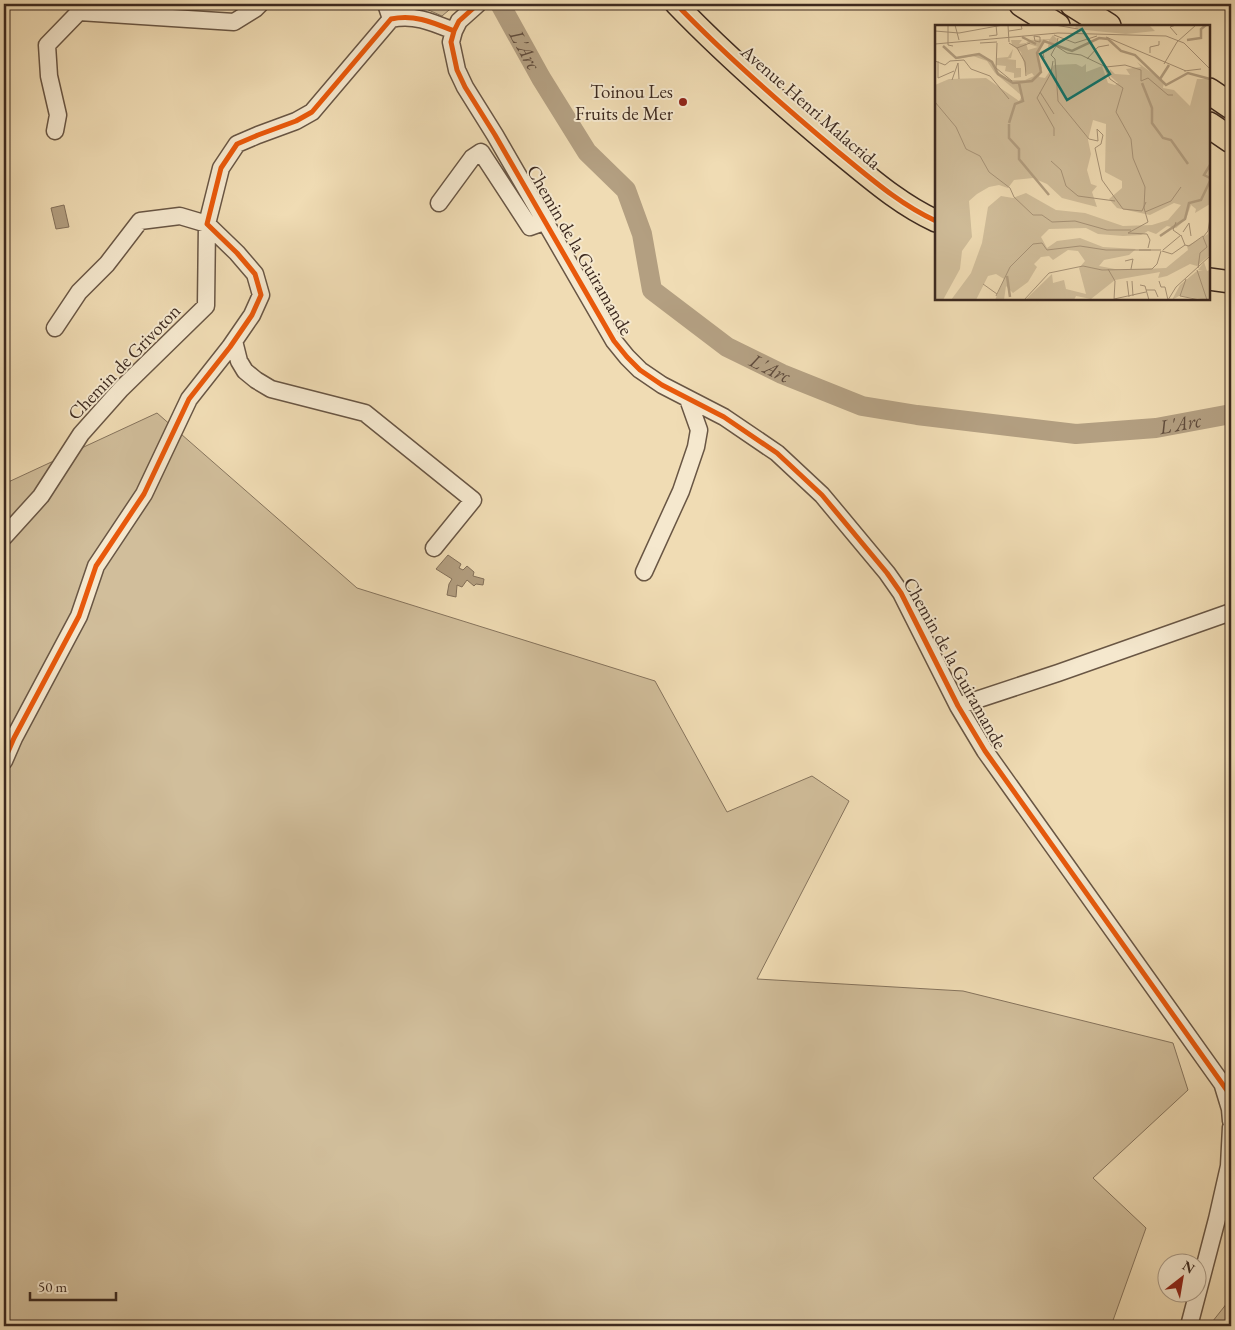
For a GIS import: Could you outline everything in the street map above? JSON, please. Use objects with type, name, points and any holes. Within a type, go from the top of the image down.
[{"type":"highway","points":[[1022,4],[1055,25]]},
{"type":"highway","points":[[1072,4],[1106,25]]},
{"type":"highway","points":[[1210,92],[1231,106]]},
{"type":"highway","points":[[1210,126],[1231,140]]},
{"type":"main road","name":"Avenue Henri Malacrida","points":[[676,4],[705,34],[806,126],[901,202],[935,220]]},
{"type":"main road","points":[[1210,279],[1231,282]]},
{"type":"street","points":[[55,131],[58,115],[49,76],[47,45],[78,12],[234,22],[260,4]]},
{"type":"street","points":[[389,11],[429,21],[454,31],[459,22],[472,9]]},
{"type":"street","name":"Chemin de Grivoton","points":[[4,536],[41,496],[81,434],[121,389],[206,306],[206,224],[221,168],[237,144],[296,121],[312,112],[389,11]]},
{"type":"street","name":"Chemin de la Guiramande","points":[[454,31],[451,42],[456,70],[603,326],[627,357],[640,370],[688,399],[724,417],[777,453],[822,495],[887,573],[901,593],[958,706],[1003,778],[1231,1096]]},
{"type":"street","points":[[439,203],[472,158],[481,152],[530,227],[544,222]]},
{"type":"street","points":[[4,761],[14,738],[79,616],[96,566],[144,494],[189,399],[214,369],[252,315],[261,294],[255,274],[206,224],[180,216],[140,221],[107,264],[79,292],[55,328]]},
{"type":"street","points":[[234,341],[239,361],[244,371],[256,380],[270,389],[365,412],[473,500],[434,548]]},
{"type":"street","points":[[644,572],[681,491],[696,447],[699,430],[688,399]]},
{"type":"street","points":[[958,706],[1231,612]]},
{"type":"street","points":[[1221,1082],[1230,1109],[1231,1121]]},
{"type":"street","points":[[1188,1326],[1217,1219],[1229,1166],[1231,1127]]},
{"type":"shaded area","points":[[415,4],[456,4],[442,16]]},
{"type":"shaded area","points":[[64,205],[69,227],[56,229],[51,208]]},
{"type":"shaded area","points":[[157,413],[357,588],[655,681],[727,812],[812,776],[849,801],[757,979],[963,991],[1173,1043],[1188,1090],[1093,1178],[1146,1228],[1111,1326],[4,1326],[4,484]]},
{"type":"shaded area","points":[[448,555],[461,564],[459,568],[463,570],[467,566],[474,572],[473,576],[484,579],[483,585],[476,584],[474,586],[467,580],[462,587],[457,585],[456,597],[447,595],[452,579],[436,569]]},
{"type":"shaded area","points":[[1231,1298],[1231,1326],[1209,1326]]},
{"type":"waterway","name":"L'Arc","points":[[500,4],[541,78],[587,152],[626,190],[642,234],[652,290],[727,347],[782,374],[862,406],[917,415],[1076,434],[1156,428],[1231,414]]},
{"type":"cycle path","points":[[478,4],[459,21],[454,31],[451,42],[457,70],[465,87],[495,135],[614,341],[640,370],[662,385],[724,417],[777,453],[822,495],[887,573],[901,593],[958,706],[985,751],[1231,1096]]},
{"type":"cycle path","points":[[676,4],[714,42],[795,116],[909,207],[935,220]]},
{"type":"cycle path","points":[[4,761],[14,738],[79,616],[96,566],[144,494],[189,399],[230,347],[252,315],[261,295],[255,274],[237,253],[207,224],[221,168],[237,144],[296,121],[312,112],[391,19],[415,18],[454,31]]},
{"type":"place","name":"Toinou Les Fruits de Mer","points":[[683,102]]}]
